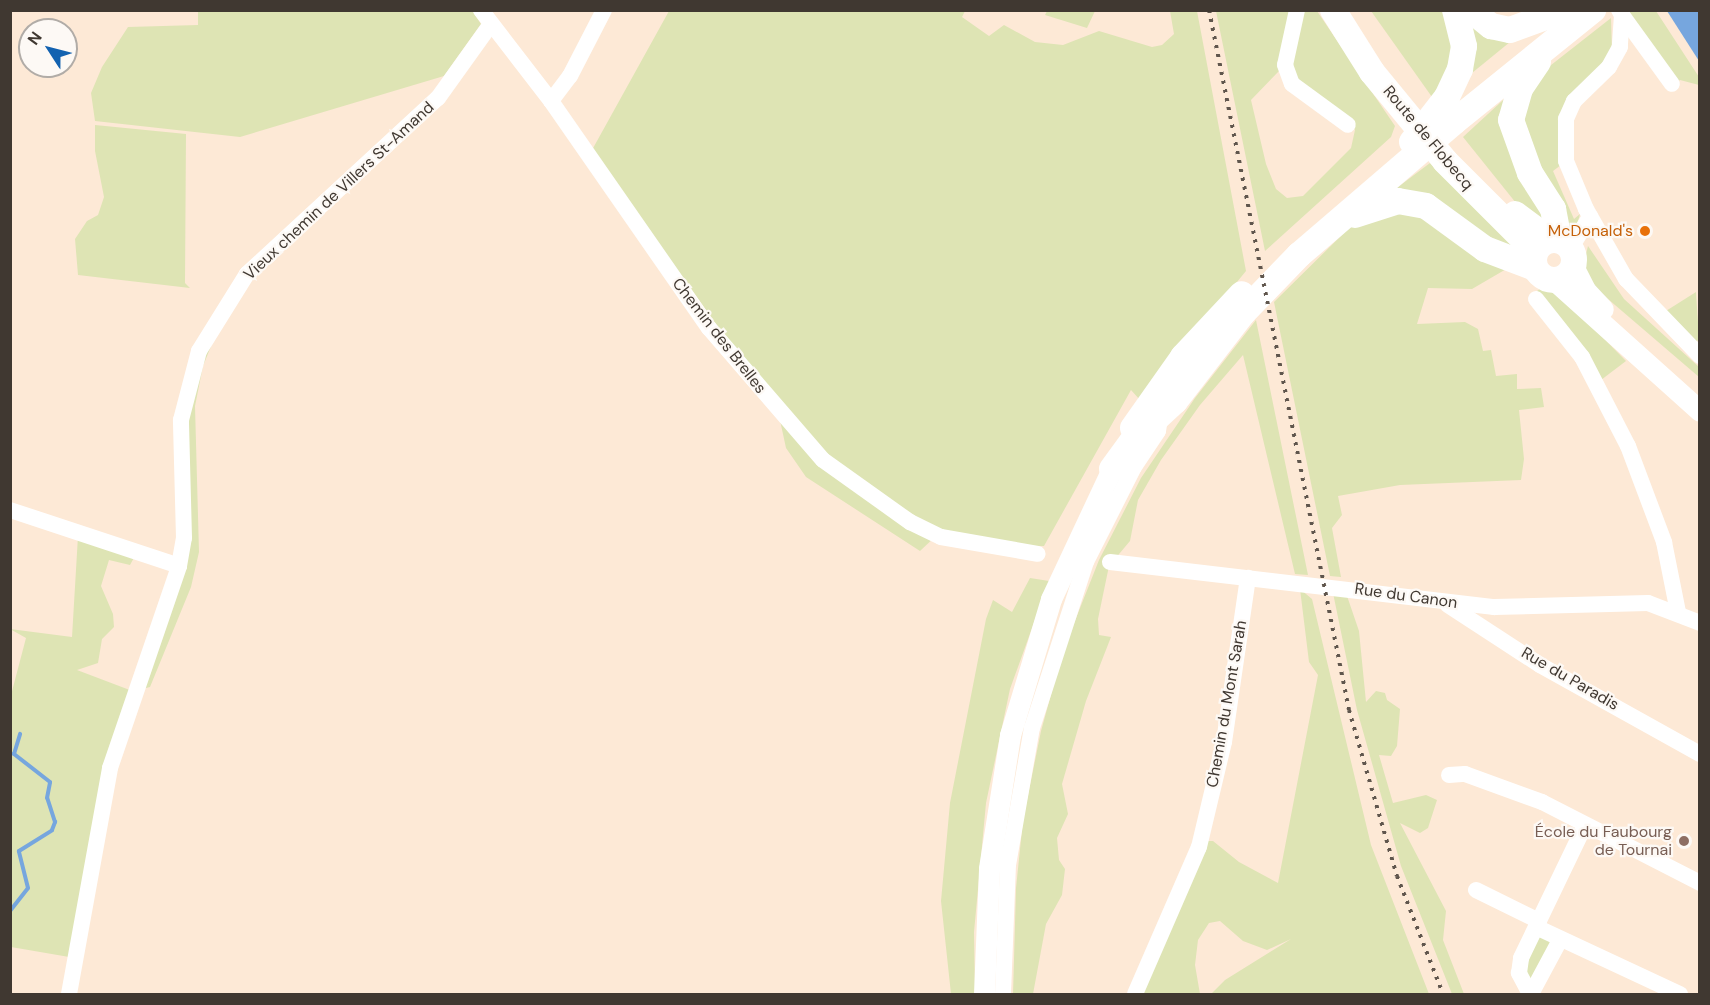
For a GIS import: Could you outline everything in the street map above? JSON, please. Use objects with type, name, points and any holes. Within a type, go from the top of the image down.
[{"type":"highway","name":"Route de Flobecq","points":[[1333,10],[1372,72],[1480,200],[1522,238],[1556,257]]},
{"type":"highway","name":"Route de Flobecq","points":[[1351,10],[1390,68],[1474,170],[1556,257]]},
{"type":"highway","points":[[1447,114],[1463,60],[1462,33],[1455,10]]},
{"type":"highway","points":[[1471,10],[1491,26],[1510,30],[1571,20]]},
{"type":"highway","points":[[1330,226],[1383,203],[1411,202],[1439,213],[1497,255],[1556,257],[1553,209],[1530,173],[1511,120],[1527,76],[1571,20]]},
{"type":"highway","points":[[1112,469],[1133,440],[1160,416],[1244,313],[1330,226],[1416,147],[1447,114],[1571,20]]},
{"type":"highway","points":[[1112,469],[1151,400],[1221,314],[1315,224],[1416,147]]},
{"type":"main road","points":[[1556,257],[1612,318],[1700,395]]},
{"type":"main road","points":[[1556,257],[1700,411]]},
{"type":"main road","points":[[984,994],[989,868],[1010,735],[1051,599],[1112,469]]},
{"type":"street","points":[[551,101],[570,76],[603,10]]},
{"type":"street","points":[[1297,10],[1285,65],[1292,84],[1348,125]]},
{"type":"street","points":[[1621,13],[1671,84]]},
{"type":"street","points":[[1621,13],[1623,33],[1614,59],[1574,101],[1563,132],[1566,161],[1590,216],[1632,288],[1700,356]]},
{"type":"street","name":"Chemin des Brelles","points":[[486,17],[551,101],[709,328],[823,460],[910,522],[941,537],[1038,554]]},
{"type":"street","name":"Vieux chemin de Villers St-Amand","points":[[69,994],[110,768],[179,566],[184,538],[180,444],[183,404],[199,351],[211,329],[259,262],[448,88],[486,17]]},
{"type":"street","points":[[1556,257],[1590,216]]},
{"type":"street","points":[[1556,257],[1585,241],[1602,238]]},
{"type":"street","points":[[1536,299],[1582,357],[1628,446],[1664,542],[1678,612]]},
{"type":"street","points":[[1003,994],[1008,865],[1032,728],[1086,562],[1134,467],[1158,431],[1160,416]]},
{"type":"street","points":[[10,510],[179,566]]},
{"type":"street","name":"Rue du Canon","points":[[1110,562],[1518,607],[1648,603],[1678,612],[1700,623]]},
{"type":"street","name":"Chemin du Mont Sarah","points":[[1135,994],[1199,847],[1224,742],[1248,578]]},
{"type":"street","name":"Rue du Paradis","points":[[1442,600],[1540,665],[1700,754]]},
{"type":"street","points":[[1449,775],[1465,774],[1542,802],[1700,883]]},
{"type":"street","points":[[1531,994],[1519,966],[1585,825]]},
{"type":"street","points":[[1476,890],[1537,924],[1560,940],[1680,994]]},
{"type":"street","points":[[1531,994],[1560,940]]},
{"type":"green space","points":[[472,10],[481,24],[444,76],[240,137],[95,121],[91,93],[102,67],[128,27],[198,25],[198,11]]},
{"type":"green space","points":[[1047,10],[1095,11],[1087,28],[1045,15]]},
{"type":"green space","points":[[669,11],[965,11],[962,17],[989,36],[1004,25],[1035,42],[1063,45],[1099,31],[1152,47],[1162,45],[1174,34],[1170,11],[1197,11],[1246,271],[1140,400],[1131,390],[1044,546],[980,546],[937,535],[920,551],[806,477],[786,448],[778,411],[592,150]]},
{"type":"green space","points":[[1216,11],[1294,11],[1279,71],[1251,100],[1266,164],[1276,189],[1287,198],[1303,196],[1351,148],[1355,130],[1348,120],[1305,89],[1293,71],[1290,59],[1302,11],[1317,11],[1395,126],[1391,137],[1265,251]]},
{"type":"green space","points":[[1371,11],[1445,11],[1457,61],[1432,97]]},
{"type":"green space","points":[[1626,11],[1656,11],[1699,77],[1699,85],[1680,80],[1672,84]]},
{"type":"green space","points":[[1611,18],[1612,52],[1582,88],[1561,165],[1553,171],[1574,219],[1580,214],[1573,239],[1549,190],[1520,108],[1546,69]]},
{"type":"green space","points":[[1470,19],[1510,42],[1472,73]]},
{"type":"green space","points":[[1514,90],[1554,232],[1516,203],[1463,137]]},
{"type":"green space","points":[[95,125],[186,134],[185,283],[190,288],[78,275],[75,239],[87,221],[98,215],[104,197],[95,151]]},
{"type":"green space","points":[[1430,163],[1460,192],[1526,254],[1382,199]]},
{"type":"green space","points":[[1413,209],[1508,268],[1472,289],[1428,288],[1417,324],[1465,322],[1478,329],[1483,351],[1491,350],[1496,376],[1517,374],[1517,389],[1541,388],[1544,407],[1519,410],[1524,459],[1521,480],[1400,485],[1338,496],[1342,515],[1332,528],[1341,577],[1330,576],[1274,302],[1352,225]]},
{"type":"green space","points":[[1588,246],[1624,299],[1699,367],[1699,377],[1594,287],[1583,266]]},
{"type":"green space","points":[[1547,284],[1562,296],[1626,361],[1601,380],[1537,291]]},
{"type":"green space","points":[[1696,292],[1699,339],[1691,348],[1658,316]]},
{"type":"green space","points":[[1256,320],[1308,575],[1295,574],[1243,355],[1200,405],[1161,460],[1138,500],[1130,541],[1109,566],[1098,619],[1099,635],[1111,637],[1086,701],[1062,784],[1068,814],[1057,838],[1059,860],[1065,869],[1062,895],[1046,924],[1033,994],[1013,994],[1016,888],[1023,820],[1041,731],[1063,651],[1099,560],[1141,478],[1195,398]]},
{"type":"green space","points":[[214,339],[203,366],[195,406],[199,552],[191,587],[150,687],[138,690],[183,570],[185,423],[196,368]]},
{"type":"green space","points":[[78,536],[136,554],[130,565],[109,560],[101,586],[113,614],[114,627],[102,639],[98,663],[77,670],[135,692],[75,958],[11,947],[11,695],[26,638],[10,629],[72,637]]},
{"type":"green space","points":[[1030,578],[1049,581],[1010,689],[986,803],[974,932],[975,994],[951,994],[941,901],[950,803],[986,619],[993,600],[1012,612]]},
{"type":"green space","points":[[1300,589],[1312,599],[1371,845],[1429,994],[1211,994],[1225,980],[1291,939],[1267,950],[1243,941],[1220,921],[1209,923],[1198,940],[1195,965],[1200,994],[1142,994],[1207,841],[1213,841],[1239,862],[1278,883],[1318,675],[1309,662]]},
{"type":"green space","points":[[1333,593],[1346,593],[1359,631],[1366,702],[1376,691],[1385,693],[1387,700],[1400,709],[1397,746],[1391,756],[1379,755],[1393,803],[1426,795],[1437,800],[1428,828],[1420,833],[1400,823],[1446,911],[1443,940],[1464,994],[1452,994],[1401,866],[1357,710]]},
{"type":"green space","points":[[1536,927],[1560,940],[1531,994],[1521,958]]},
{"type":"water","points":[[1667,11],[1699,11],[1699,61]]},
{"type":"waterway","points":[[10,911],[28,888],[19,851],[52,830],[55,822],[47,798],[50,782],[14,754],[20,734]]},
{"type":"railway","points":[[1209,10],[1349,710],[1397,876],[1443,994]]},
{"type":"place","name":"McDonald's","points":[[1645,231]]},
{"type":"place","name":"École du Faubourg de Tournai","points":[[1684,841]]}]
